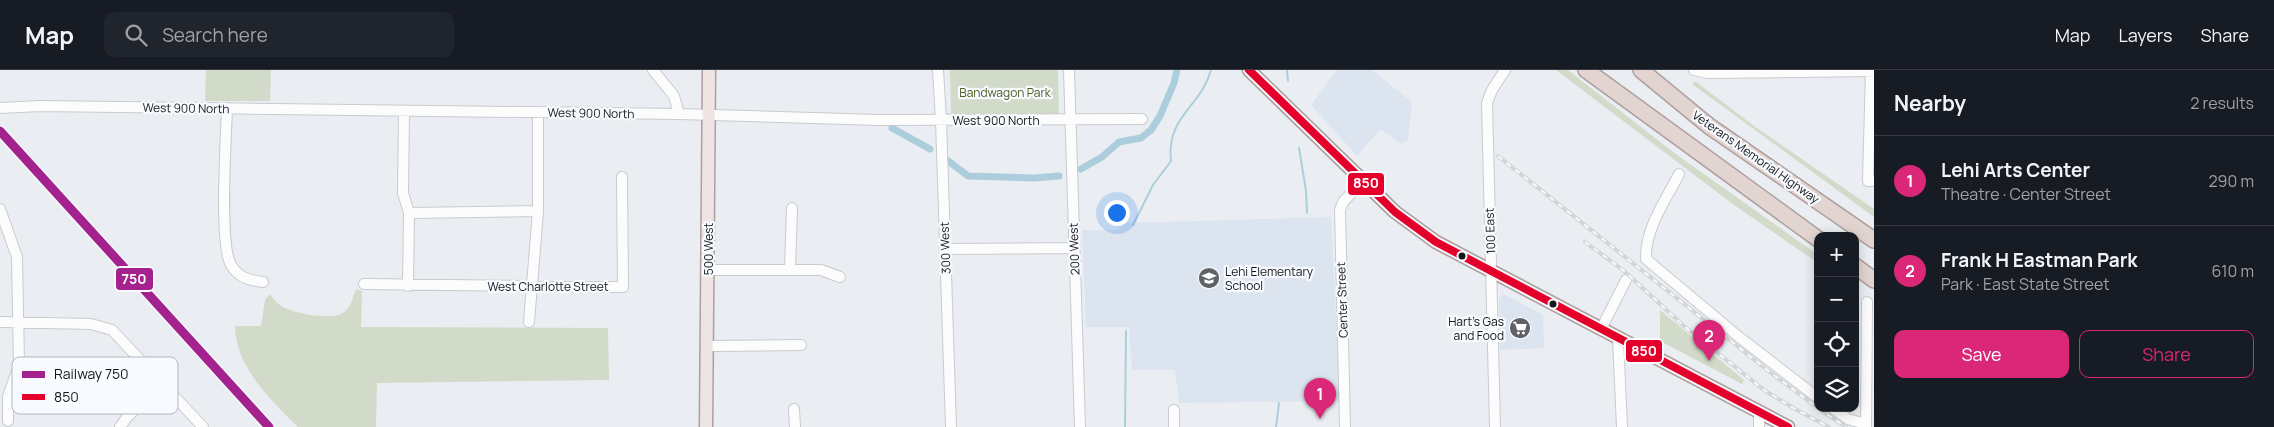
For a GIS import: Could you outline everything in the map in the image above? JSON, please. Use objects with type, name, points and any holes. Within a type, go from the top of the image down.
[{"type":"highway","points":[[1586,70],[1814,236]]},
{"type":"highway","name":"Veterans Memorial Highway","points":[[1641,70],[1710,126],[1874,240]]},
{"type":"highway","points":[[1859,269],[1874,280]]},
{"type":"main road","name":"500 West","points":[[706,427],[709,70]]},
{"type":"main road","points":[[1249,70],[1362,181],[1414,228],[1788,427]]},
{"type":"street","points":[[653,70],[674,96],[679,114]]},
{"type":"street","name":"300 West","points":[[938,70],[951,427]]},
{"type":"street","name":"200 West","points":[[1069,70],[1080,427]]},
{"type":"street","name":"100 East","points":[[1495,427],[1487,103],[1492,90],[1505,70]]},
{"type":"street","points":[[1694,70],[1708,73],[1872,70],[1871,181]]},
{"type":"street","name":"West 900 North","points":[[0,103],[40,106]]},
{"type":"street","name":"West 900 North","points":[[0,108],[40,106],[227,108],[679,114],[941,120],[1142,119]]},
{"type":"street","points":[[227,108],[225,241],[230,263],[237,273],[246,280],[263,282]]},
{"type":"street","points":[[404,111],[403,193],[409,212],[408,286]]},
{"type":"street","points":[[529,322],[538,210],[538,112]]},
{"type":"street","points":[[1679,174],[1658,210],[1646,251],[1646,259],[1739,337],[1814,395]]},
{"type":"street","name":"West Charlotte Street","points":[[364,284],[623,287],[622,178]]},
{"type":"street","name":"Center Street","points":[[1345,427],[1340,210],[1343,202],[1362,181]]},
{"type":"street","points":[[790,269],[792,208]]},
{"type":"street","points":[[0,209],[4,231],[17,257],[19,357]]},
{"type":"street","points":[[409,212],[538,210]]},
{"type":"street","points":[[944,250],[1074,248]]},
{"type":"street","points":[[708,270],[821,270],[840,277]]},
{"type":"street","points":[[1601,329],[1626,280]]},
{"type":"street","points":[[1838,412],[1848,419],[1866,426],[1866,302]]},
{"type":"street","points":[[0,322],[91,324],[102,326],[112,330],[138,357]]},
{"type":"street","points":[[1618,338],[1622,427]]},
{"type":"street","points":[[707,346],[801,345]]},
{"type":"street","points":[[8,421],[8,397],[12,385]]},
{"type":"street","points":[[178,400],[203,427]]},
{"type":"street","points":[[794,410],[794,427]]},
{"type":"street","points":[[1174,410],[1174,427]]},
{"type":"street","points":[[1759,412],[1759,427]]},
{"type":"street","points":[[120,427],[131,414]]},
{"type":"shaded area","points":[[1337,70],[1372,70],[1412,102],[1408,141],[1400,143],[1380,129],[1357,156],[1311,105]]},
{"type":"shaded area","name":"Lehi Elementary School","points":[[1331,217],[1340,401],[1179,403],[1175,370],[1132,370],[1129,327],[1086,327],[1082,230],[1117,230],[1127,223]]},
{"type":"shaded area","points":[[1503,294],[1543,315],[1544,348],[1500,350],[1499,298]]},
{"type":"green space","points":[[206,70],[271,70],[270,101],[205,101]]},
{"type":"green space","name":"Bandwagon Park","points":[[950,70],[1058,70],[1059,114],[951,114]]},
{"type":"green space","points":[[1556,70],[1568,70],[1673,152],[1814,252],[1814,260],[1734,205]]},
{"type":"green space","points":[[1695,81],[1754,126],[1874,209],[1874,217],[1692,84]]},
{"type":"green space","points":[[356,289],[362,291],[361,327],[608,328],[609,380],[377,383],[376,427],[298,427],[256,382],[241,356],[235,326],[261,326],[265,300],[270,294],[286,309],[312,315],[330,316],[346,311]]},
{"type":"green space","points":[[1660,310],[1744,380],[1742,384],[1660,341]]},
{"type":"waterway","points":[[1081,169],[1102,157],[1119,142],[1141,138],[1151,130],[1160,116],[1174,83],[1177,70]]},
{"type":"waterway","points":[[1133,225],[1153,185],[1171,161],[1171,146],[1179,122],[1200,94],[1211,70]]},
{"type":"waterway","points":[[1287,70],[1288,81]]},
{"type":"waterway","points":[[892,128],[930,149]]},
{"type":"waterway","points":[[1299,148],[1306,191],[1307,213]]},
{"type":"waterway","points":[[947,160],[968,176],[1034,178],[1059,176]]},
{"type":"waterway","points":[[1125,427],[1126,331]]},
{"type":"waterway","points":[[1276,427],[1279,403]]},
{"type":"railway","points":[[1498,156],[1814,405]]},
{"type":"railway","points":[[1585,242],[1623,270],[1684,326],[1764,390],[1829,427]]},
{"type":"railway","points":[[1824,412],[1846,427]]},
{"type":"rail line","name":"750","points":[[0,131],[269,427]]},
{"type":"transit line","name":"850","points":[[1249,70],[1395,212],[1436,242],[1788,427]]},
{"type":"place","name":"Lehi Elementary School","points":[[1209,278]]},
{"type":"place","name":"Hart's Gas and Food","points":[[1520,328]]},
{"type":"place","name":"Frank H Eastman Park","points":[[1709,361]]},
{"type":"place","name":"Lehi Arts Center","points":[[1320,419]]}]
